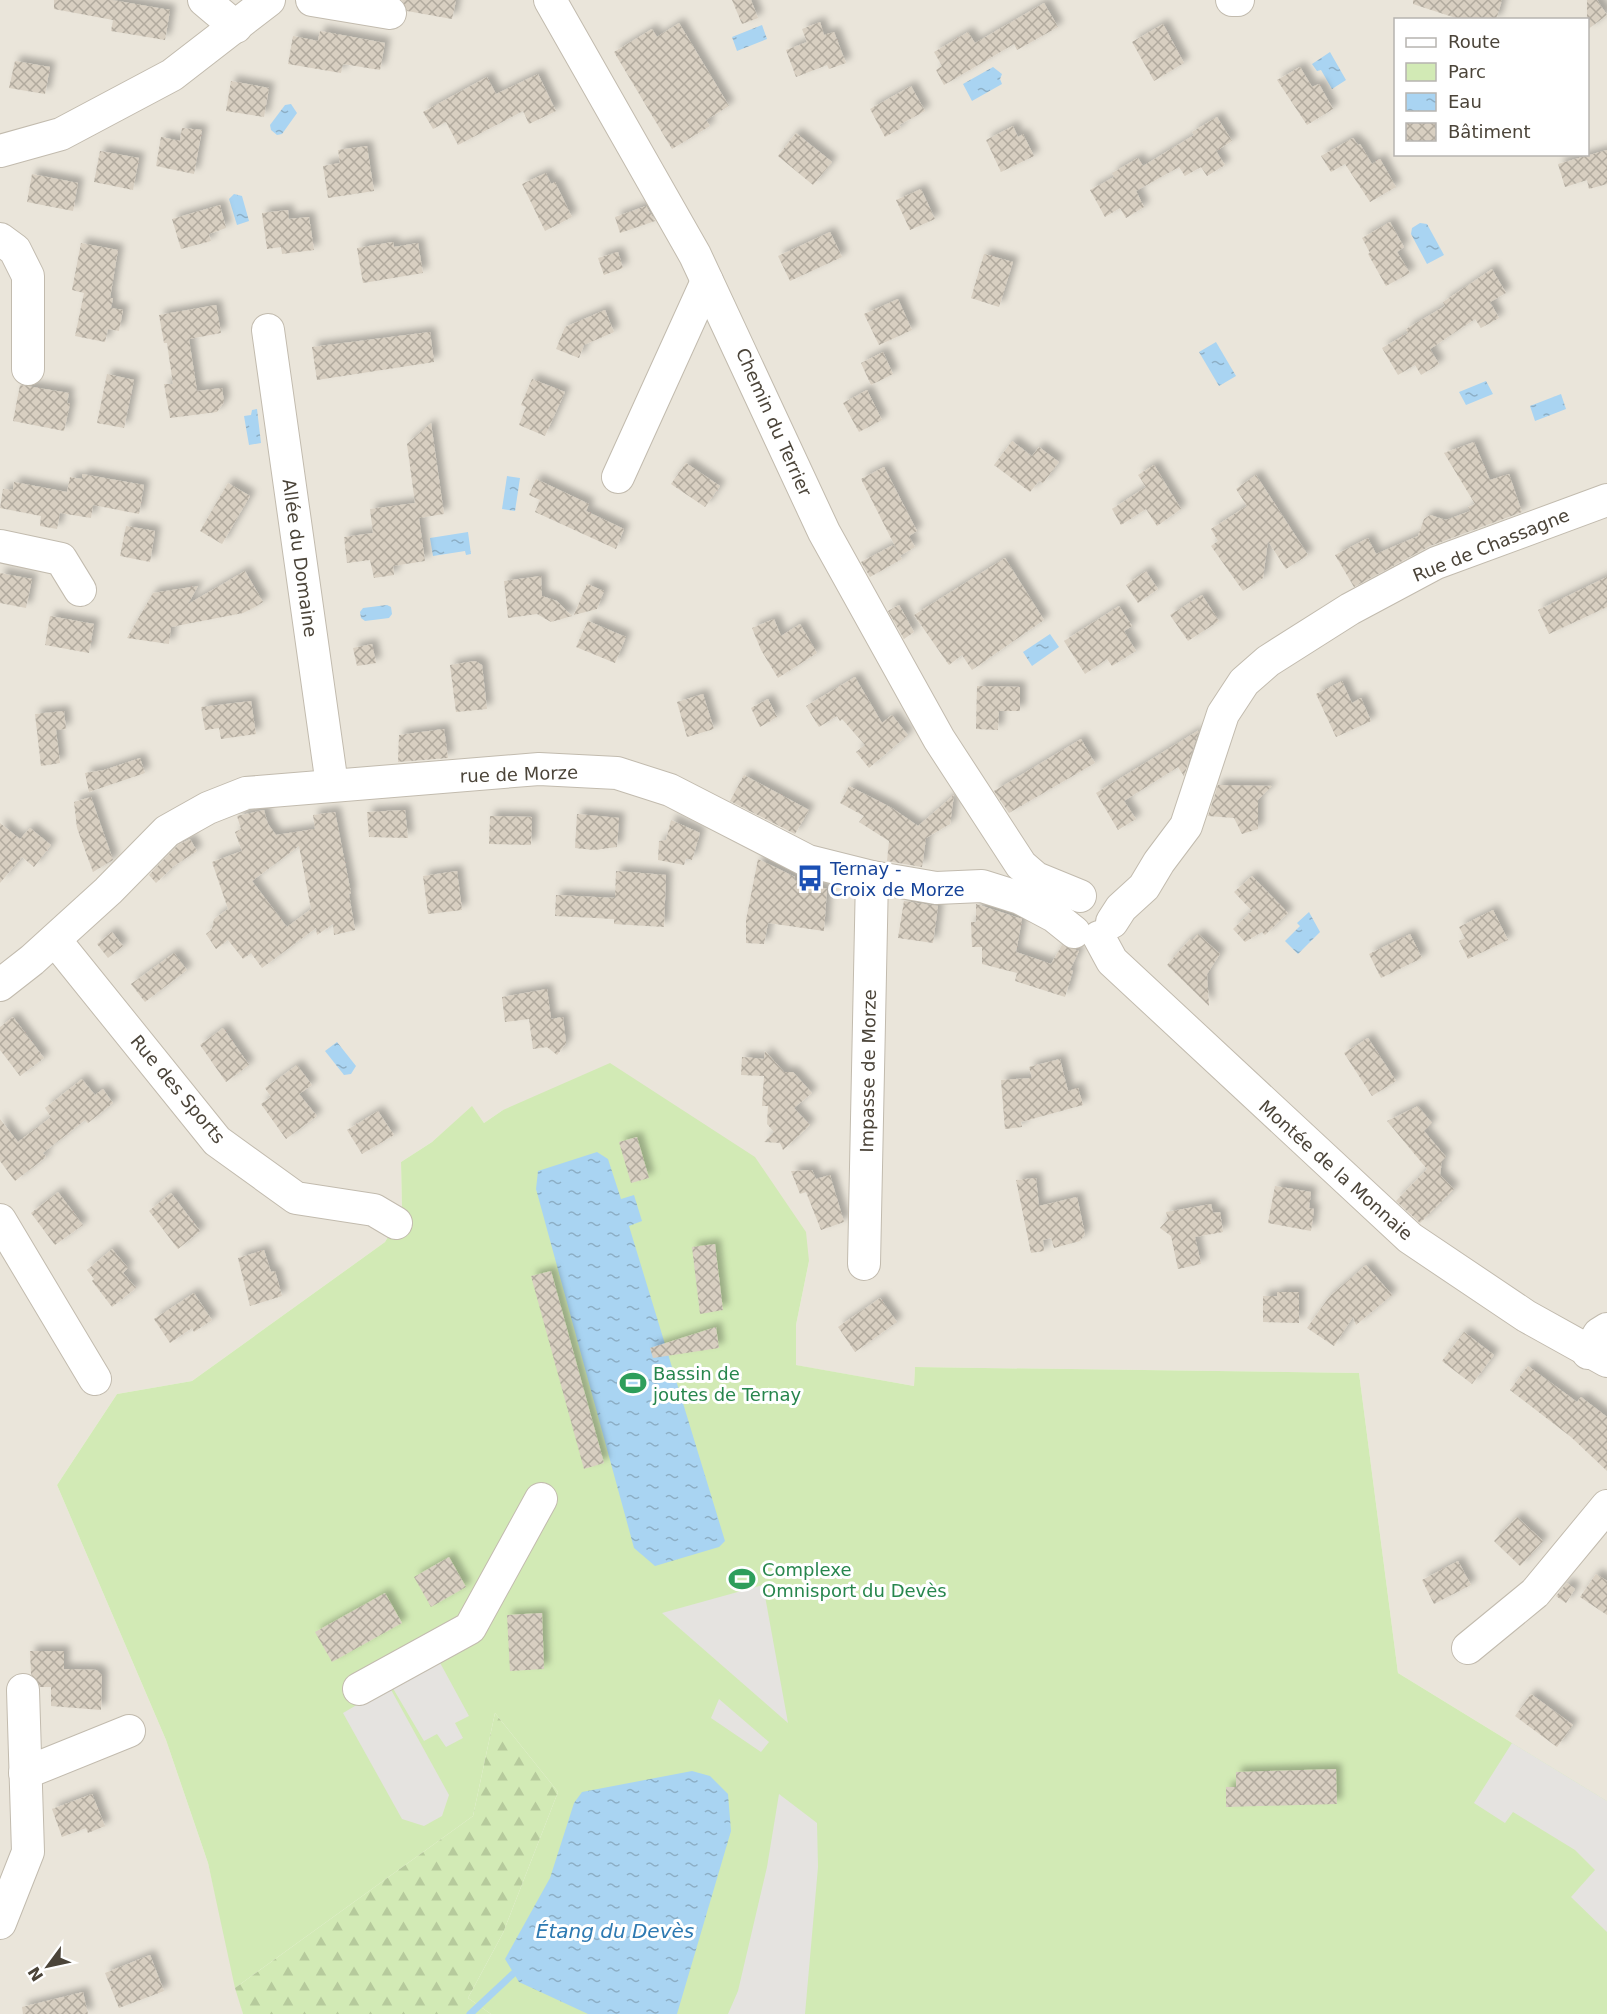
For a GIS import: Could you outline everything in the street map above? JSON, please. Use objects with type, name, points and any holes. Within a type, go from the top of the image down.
[{"type":"street","points":[[204,0],[236,27]]},
{"type":"street","points":[[0,151],[61,134],[172,75],[269,0]]},
{"type":"street","points":[[312,0],[390,13]]},
{"type":"street","name":"Chemin du Terrier","points":[[550,0],[707,280],[824,532],[939,739],[1021,865],[1036,878],[1052,886]]},
{"type":"street","points":[[1232,0],[1238,0]]},
{"type":"street","points":[[0,239],[15,250],[28,276],[28,369]]},
{"type":"street","points":[[618,477],[707,280]]},
{"type":"street","name":"Allée du Domaine","points":[[268,330],[341,785]]},
{"type":"street","points":[[312,492],[341,785]]},
{"type":"street","name":"Rue de Chassagne","points":[[1093,917],[1121,908],[1144,887],[1159,862],[1186,826],[1223,714],[1244,682],[1268,661],[1350,609],[1436,563],[1607,500]]},
{"type":"street","points":[[0,546],[61,559],[81,590]]},
{"type":"street","name":"rue de Morze","points":[[55,940],[108,891],[167,831],[208,808],[246,793],[539,769],[617,773],[670,790],[808,861],[872,877],[936,888],[1000,889],[1054,916],[1093,917]]},
{"type":"street","points":[[1004,841],[1010,867],[1000,889],[1052,886],[1093,917]]},
{"type":"street","name":"Impasse de Morze","points":[[864,1264],[872,877]]},
{"type":"street","name":"Montée de la Monnaie","points":[[1093,917],[1112,961],[1410,1238],[1526,1316],[1601,1348]]},
{"type":"street","points":[[0,985],[55,940]]},
{"type":"street","name":"Rue des Sports","points":[[55,940],[217,1141],[296,1198],[374,1210],[396,1223]]},
{"type":"street","points":[[0,1220],[95,1379]]},
{"type":"street","points":[[359,1689],[470,1628],[541,1499]]},
{"type":"street","points":[[1468,1648],[1534,1593],[1607,1506]]},
{"type":"street","points":[[0,1923],[28,1852],[23,1690]]},
{"type":"street","points":[[25,1773],[129,1731]]},
{"type":"shaded area","points":[[0,0],[1607,0],[1607,1801],[1398,1673],[1359,1373],[915,1367],[914,1386],[795,1365],[796,1325],[809,1261],[503,1110],[484,1123],[472,1107],[432,1142],[401,1162],[402,1213],[385,1242],[192,1381],[117,1394],[57,1485],[166,1740],[208,1863],[243,2014],[0,2014]]},
{"type":"shaded area","points":[[763,1585],[788,1723],[662,1613]]},
{"type":"shaded area","points":[[438,1659],[469,1716],[455,1723],[463,1738],[446,1747],[437,1734],[424,1741],[391,1685]]},
{"type":"shaded area","points":[[389,1686],[449,1795],[442,1816],[424,1826],[402,1819],[343,1713]]},
{"type":"shaded area","points":[[719,1699],[769,1742],[761,1752],[711,1718]]},
{"type":"shaded area","points":[[1512,1743],[1607,1801],[1607,1932],[1571,1897],[1595,1870],[1575,1850],[1513,1812],[1505,1823],[1474,1803]]},
{"type":"shaded area","points":[[779,1794],[817,1823],[818,1867],[805,2014],[728,2014],[738,1991],[767,1867]]},
{"type":"green space","name":"Complexe Omnisport du Devès","points":[[610,1063],[755,1157],[806,1232],[809,1261],[796,1325],[796,1365],[914,1386],[915,1367],[1359,1373],[1398,1673],[1607,1801],[1607,2014],[491,2014],[468,1998],[503,1933],[558,1792],[495,1713],[473,1816],[235,1988],[208,1863],[166,1740],[57,1485],[117,1394],[192,1381],[385,1242],[402,1213],[401,1162],[432,1142],[472,1106],[484,1123],[503,1110]]},
{"type":"green space","points":[[495,1713],[558,1792],[503,1933],[468,1998],[491,2014],[243,2014],[235,1988],[473,1816]]},
{"type":"water","points":[[762,25],[767,39],[737,51],[732,37]]},
{"type":"water","points":[[1330,52],[1346,80],[1332,89],[1321,70],[1317,71],[1312,64]]},
{"type":"water","points":[[993,67],[1002,74],[1000,79],[1002,84],[972,101],[963,84]]},
{"type":"water","points":[[291,104],[297,113],[282,134],[277,135],[271,130],[270,125],[285,105]]},
{"type":"water","points":[[234,194],[242,196],[249,221],[237,225],[229,199]]},
{"type":"water","points":[[1420,223],[1427,224],[1444,255],[1427,264],[1411,234],[1412,228]]},
{"type":"water","points":[[1216,342],[1236,376],[1219,386],[1199,352]]},
{"type":"water","points":[[1486,381],[1493,394],[1466,405],[1459,392]]},
{"type":"water","points":[[1561,394],[1566,409],[1535,421],[1530,406]]},
{"type":"water","points":[[257,409],[261,443],[249,445],[244,416],[251,415],[252,410]]},
{"type":"water","points":[[507,476],[520,478],[515,511],[502,509]]},
{"type":"water","points":[[468,532],[471,554],[466,555],[465,551],[433,556],[430,538]]},
{"type":"water","points":[[387,605],[391,607],[392,614],[389,618],[365,621],[361,618],[360,612],[363,608]]},
{"type":"water","points":[[1050,634],[1059,647],[1032,666],[1023,652]]},
{"type":"water","points":[[1309,912],[1320,932],[1298,954],[1285,941],[1300,926],[1297,923]]},
{"type":"water","points":[[337,1042],[356,1066],[351,1074],[344,1075],[325,1051]]},
{"type":"water","name":"Bassin de joutes de Ternay","points":[[597,1152],[608,1159],[621,1199],[634,1195],[642,1221],[629,1226],[725,1541],[719,1547],[655,1566],[634,1548],[536,1189],[538,1171]]},
{"type":"water","name":"Étang du Devès","points":[[692,1771],[710,1776],[728,1794],[731,1831],[677,2014],[588,2014],[519,1982],[505,1959],[550,1878],[574,1803],[582,1792]]},
{"type":"building","points":[[54,0],[112,0],[170,10],[165,40],[111,31],[113,20],[54,9]]},
{"type":"building","points":[[402,0],[456,0],[452,19],[407,11]]},
{"type":"building","points":[[732,0],[751,0],[758,18],[742,24]]},
{"type":"building","points":[[1413,0],[1502,0],[1497,18],[1456,18],[1413,4]]},
{"type":"building","points":[[1587,0],[1597,0],[1607,15],[1589,28],[1589,18],[1587,18]]},
{"type":"building","points":[[1044,3],[1058,27],[1017,50],[1014,44],[944,85],[936,70],[942,66],[934,52],[968,32],[975,43]]},
{"type":"building","points":[[820,22],[824,35],[834,32],[846,63],[829,69],[827,65],[796,77],[786,50],[807,42],[802,29]]},
{"type":"building","points":[[679,23],[729,106],[706,120],[710,126],[672,149],[614,52],[652,29],[657,37]]},
{"type":"building","points":[[1163,24],[1184,63],[1154,81],[1132,42]]},
{"type":"building","points":[[320,31],[385,43],[380,70],[343,64],[341,73],[288,64],[293,36],[318,41]]},
{"type":"building","points":[[15,61],[50,67],[45,94],[9,88]]},
{"type":"building","points":[[1300,67],[1312,87],[1319,84],[1333,109],[1307,125],[1277,80]]},
{"type":"building","points":[[538,74],[556,111],[529,124],[523,111],[458,145],[446,122],[433,129],[423,112],[487,77],[496,94]]},
{"type":"building","points":[[231,81],[269,88],[264,117],[226,111]]},
{"type":"building","points":[[911,86],[925,111],[899,125],[901,128],[885,137],[870,109]]},
{"type":"building","points":[[1217,117],[1232,141],[1216,151],[1225,165],[1207,176],[1201,167],[1185,176],[1179,167],[1136,191],[1144,207],[1126,218],[1120,208],[1105,217],[1090,190],[1114,177],[1112,173],[1138,158],[1143,166],[1194,135],[1192,132]]},
{"type":"building","points":[[1013,126],[1018,137],[1023,134],[1034,156],[1001,172],[986,140]]},
{"type":"building","points":[[182,128],[202,130],[194,174],[156,166],[161,137],[180,141]]},
{"type":"building","points":[[796,133],[832,162],[813,185],[778,156]]},
{"type":"building","points":[[1353,138],[1358,145],[1360,144],[1372,164],[1380,159],[1396,187],[1370,202],[1345,164],[1331,172],[1321,156]]},
{"type":"building","points":[[367,146],[374,191],[328,198],[323,166],[340,163],[338,150]]},
{"type":"building","points":[[1607,150],[1607,184],[1589,189],[1587,180],[1565,187],[1558,164]]},
{"type":"building","points":[[100,151],[139,158],[133,190],[94,182]]},
{"type":"building","points":[[546,173],[551,184],[555,182],[572,217],[545,231],[522,184]]},
{"type":"building","points":[[32,174],[78,183],[73,211],[27,202]]},
{"type":"building","points":[[921,189],[935,219],[910,230],[896,200]]},
{"type":"building","points":[[220,205],[226,228],[209,234],[211,241],[181,249],[172,219]]},
{"type":"building","points":[[646,206],[655,221],[620,233],[615,217]]},
{"type":"building","points":[[288,210],[289,219],[309,217],[314,250],[282,254],[281,247],[267,249],[262,213]]},
{"type":"building","points":[[1390,222],[1404,247],[1397,252],[1410,273],[1386,286],[1362,238]]},
{"type":"building","points":[[830,232],[842,257],[790,281],[778,256]]},
{"type":"building","points":[[393,242],[394,247],[418,243],[423,273],[363,283],[357,248]]},
{"type":"building","points":[[81,243],[118,250],[110,298],[113,298],[111,308],[123,310],[119,331],[108,329],[105,342],[75,336],[84,293],[72,290]]},
{"type":"building","points":[[618,252],[623,268],[604,275],[598,258]]},
{"type":"building","points":[[984,254],[1013,262],[999,307],[971,298]]},
{"type":"building","points":[[1492,269],[1506,293],[1490,302],[1499,318],[1481,328],[1475,319],[1430,349],[1439,364],[1421,375],[1415,365],[1398,375],[1382,348],[1408,333],[1406,329],[1445,306],[1443,302]]},
{"type":"building","points":[[898,299],[912,330],[879,345],[864,314]]},
{"type":"building","points":[[216,305],[221,333],[189,339],[197,391],[222,388],[224,402],[217,412],[170,418],[164,384],[173,384],[167,343],[164,343],[159,315]]},
{"type":"building","points":[[605,310],[614,332],[584,345],[579,358],[556,349],[565,327]]},
{"type":"building","points":[[430,332],[434,362],[317,380],[312,347]]},
{"type":"building","points":[[883,352],[893,374],[871,385],[861,363]]},
{"type":"building","points":[[107,374],[134,380],[124,428],[97,423]]},
{"type":"building","points":[[532,379],[565,392],[545,436],[519,425],[526,407],[521,405]]},
{"type":"building","points":[[20,385],[69,393],[67,403],[70,404],[64,431],[13,421]]},
{"type":"building","points":[[867,390],[882,420],[859,432],[843,403]]},
{"type":"building","points":[[431,423],[444,514],[419,518],[425,561],[393,566],[394,575],[374,578],[370,560],[347,563],[344,537],[373,533],[370,509],[415,503],[407,444]]},
{"type":"building","points":[[1012,441],[1032,456],[1039,447],[1059,462],[1043,483],[1039,481],[1030,492],[994,465]]},
{"type":"building","points":[[1474,442],[1490,480],[1509,474],[1522,512],[1430,546],[1354,587],[1335,555],[1368,538],[1376,554],[1418,536],[1424,519],[1430,515],[1446,520],[1470,511],[1468,507],[1475,504],[1444,453]]},
{"type":"building","points":[[686,463],[720,486],[705,507],[671,484]]},
{"type":"building","points":[[1154,465],[1181,509],[1157,526],[1146,509],[1121,525],[1112,509],[1146,487],[1138,475]]},
{"type":"building","points":[[884,467],[917,531],[909,536],[915,547],[900,556],[861,479]]},
{"type":"building","points":[[82,474],[144,485],[139,514],[93,505],[91,518],[60,513],[57,529],[40,526],[41,516],[0,508],[3,489],[13,490],[14,482],[67,492],[70,477],[82,479]]},
{"type":"building","points":[[1256,475],[1308,555],[1286,569],[1268,541],[1263,578],[1243,591],[1211,546],[1218,541],[1211,529],[1247,506],[1236,489]]},
{"type":"building","points":[[536,479],[589,504],[586,511],[624,529],[616,549],[535,512],[540,500],[529,495]]},
{"type":"building","points":[[228,483],[250,496],[222,544],[200,531]]},
{"type":"building","points":[[126,526],[155,531],[150,562],[120,556]]},
{"type":"building","points":[[893,545],[902,559],[870,577],[861,562]]},
{"type":"building","points":[[1005,558],[1044,620],[972,670],[962,655],[949,665],[914,615]]},
{"type":"building","points":[[245,571],[263,602],[255,607],[243,613],[171,627],[169,644],[127,638],[153,593],[198,586],[188,604]]},
{"type":"building","points":[[1146,571],[1158,589],[1138,603],[1126,585]]},
{"type":"building","points":[[0,573],[32,579],[26,608],[0,603]]},
{"type":"building","points":[[541,576],[542,596],[557,601],[572,616],[551,622],[537,614],[508,618],[504,581]]},
{"type":"building","points":[[1607,577],[1607,607],[1549,634],[1538,610]]},
{"type":"building","points":[[587,584],[604,591],[597,609],[574,615]]},
{"type":"building","points":[[1202,595],[1219,621],[1188,641],[1170,615]]},
{"type":"building","points":[[899,605],[914,632],[904,639],[888,611]]},
{"type":"building","points":[[1119,606],[1132,626],[1124,631],[1136,651],[1112,666],[1107,659],[1085,674],[1064,641]]},
{"type":"building","points":[[50,616],[94,624],[89,653],[45,645]]},
{"type":"building","points":[[774,619],[781,636],[800,624],[817,653],[778,678],[761,650],[752,628]]},
{"type":"building","points":[[588,621],[626,637],[615,663],[576,647]]},
{"type":"building","points":[[372,644],[376,663],[357,666],[353,648]]},
{"type":"building","points":[[475,661],[482,665],[487,709],[456,712],[450,665]]},
{"type":"building","points":[[855,677],[882,723],[892,715],[908,735],[869,768],[856,752],[865,745],[842,719],[840,721],[837,716],[819,727],[806,706]]},
{"type":"building","points":[[1342,681],[1352,703],[1361,698],[1371,721],[1336,737],[1316,694]]},
{"type":"building","points":[[977,686],[1020,687],[1020,711],[999,711],[998,730],[976,729]]},
{"type":"building","points":[[703,694],[714,729],[687,737],[677,702]]},
{"type":"building","points":[[768,699],[777,717],[760,727],[751,708]]},
{"type":"building","points":[[251,701],[256,734],[221,739],[219,728],[205,730],[201,707]]},
{"type":"building","points":[[64,711],[66,729],[56,730],[60,763],[41,766],[35,714]]},
{"type":"building","points":[[444,729],[448,758],[398,762],[399,735]]},
{"type":"building","points":[[1199,730],[1184,776],[1178,767],[1124,801],[1136,819],[1118,830],[1096,793]]},
{"type":"building","points":[[1081,739],[1095,763],[1009,813],[994,791]]},
{"type":"building","points":[[140,758],[145,773],[89,792],[85,773],[104,770]]},
{"type":"building","points":[[744,775],[809,810],[795,834],[730,801]]},
{"type":"building","points":[[1218,785],[1272,786],[1258,800],[1258,829],[1242,834],[1234,818],[1208,816]]},
{"type":"building","points":[[849,786],[892,808],[918,826],[954,795],[950,824],[926,838],[922,867],[887,861],[889,841],[859,822],[864,816],[840,803]]},
{"type":"building","points":[[91,797],[113,860],[93,872],[77,828],[74,802]]},
{"type":"building","points":[[264,810],[268,824],[276,835],[315,829],[313,815],[335,812],[351,893],[349,894],[355,930],[334,935],[333,924],[317,935],[316,928],[262,968],[251,953],[243,959],[228,940],[216,949],[206,934],[212,929],[214,919],[228,909],[212,862],[242,851],[235,832],[241,829],[237,816]],"holes":[[[299,846],[311,909],[287,927],[252,881]]]},
{"type":"building","points":[[405,810],[408,838],[369,837],[367,812]]},
{"type":"building","points":[[577,814],[619,818],[617,847],[594,850],[575,848]]},
{"type":"building","points":[[490,816],[532,817],[531,845],[489,844]]},
{"type":"building","points":[[671,820],[700,833],[692,860],[686,858],[684,865],[658,860],[659,841],[666,840]]},
{"type":"building","points":[[0,823],[20,839],[30,828],[51,845],[34,867],[22,857],[0,883]]},
{"type":"building","points":[[190,839],[197,851],[174,866],[156,883],[149,875],[178,845]]},
{"type":"building","points":[[758,859],[795,877],[794,880],[827,889],[824,931],[768,923],[764,944],[746,943],[746,920]]},
{"type":"building","points":[[457,871],[462,910],[428,914],[423,876]]},
{"type":"building","points":[[616,871],[666,875],[664,927],[614,924],[614,919],[555,916],[556,895],[615,898]]},
{"type":"building","points":[[1252,876],[1288,913],[1265,935],[1262,932],[1245,942],[1233,929],[1252,911],[1234,892]]},
{"type":"building","points":[[904,901],[938,906],[933,943],[898,938]]},
{"type":"building","points":[[976,904],[1022,919],[1016,952],[1051,964],[1062,945],[1079,951],[1070,970],[1073,971],[1065,997],[1015,981],[1017,973],[982,964],[982,947],[972,947],[971,922],[976,922]]},
{"type":"building","points":[[1493,910],[1508,940],[1468,959],[1459,941],[1465,938],[1459,927]]},
{"type":"building","points":[[112,932],[123,946],[108,958],[97,944]]},
{"type":"building","points":[[1198,934],[1220,954],[1207,974],[1209,1006],[1167,965],[1190,939],[1192,941]]},
{"type":"building","points":[[1410,934],[1422,958],[1381,978],[1369,954]]},
{"type":"building","points":[[174,953],[187,970],[145,1002],[131,984]]},
{"type":"building","points":[[547,989],[551,1019],[563,1017],[566,1043],[557,1055],[547,1047],[533,1049],[529,1019],[505,1022],[502,997]]},
{"type":"building","points":[[13,1017],[44,1058],[20,1076],[0,1050],[0,1027]]},
{"type":"building","points":[[223,1028],[249,1065],[226,1082],[200,1045]]},
{"type":"building","points":[[1368,1038],[1396,1081],[1372,1096],[1344,1053]]},
{"type":"building","points":[[765,1051],[784,1072],[793,1072],[812,1093],[794,1108],[810,1125],[783,1150],[780,1143],[764,1142],[774,1132],[767,1124],[768,1106],[762,1106],[764,1076],[741,1075],[742,1057],[764,1059]]},
{"type":"building","points":[[1060,1059],[1068,1091],[1078,1088],[1083,1105],[1021,1122],[1022,1127],[1005,1129],[1001,1080],[1032,1078],[1029,1067]]},
{"type":"building","points":[[297,1065],[312,1085],[299,1094],[317,1116],[286,1139],[261,1104],[271,1097],[265,1088]]},
{"type":"building","points":[[82,1079],[95,1095],[103,1089],[113,1103],[88,1123],[85,1120],[43,1153],[46,1157],[15,1181],[0,1161],[0,1119],[18,1142],[51,1117],[45,1108]]},
{"type":"building","points":[[1418,1106],[1432,1123],[1424,1131],[1446,1157],[1442,1161],[1440,1175],[1454,1189],[1420,1223],[1396,1201],[1427,1169],[1387,1121]]},
{"type":"building","points":[[378,1111],[394,1135],[362,1154],[347,1130]]},
{"type":"building","points":[[637,1137],[649,1178],[631,1183],[619,1142]]},
{"type":"building","points":[[812,1170],[816,1179],[830,1175],[844,1222],[821,1230],[806,1192],[800,1194],[791,1171]]},
{"type":"building","points":[[1036,1178],[1039,1206],[1077,1197],[1085,1234],[1080,1241],[1054,1248],[1051,1238],[1043,1240],[1044,1251],[1031,1253],[1016,1180]]},
{"type":"building","points":[[1275,1186],[1311,1192],[1309,1208],[1314,1209],[1311,1231],[1268,1223]]},
{"type":"building","points":[[58,1192],[83,1225],[55,1245],[31,1213]]},
{"type":"building","points":[[171,1193],[200,1231],[178,1249],[149,1211]]},
{"type":"building","points":[[1211,1204],[1213,1213],[1220,1212],[1223,1232],[1195,1237],[1201,1264],[1178,1269],[1171,1236],[1160,1228],[1168,1219],[1166,1212]]},
{"type":"building","points":[[715,1244],[723,1310],[700,1314],[692,1247]]},
{"type":"building","points":[[112,1249],[128,1268],[123,1273],[136,1288],[112,1307],[92,1281],[94,1279],[87,1270]]},
{"type":"building","points":[[264,1250],[271,1272],[275,1271],[282,1296],[250,1306],[238,1258]]},
{"type":"building","points":[[1366,1265],[1392,1295],[1356,1325],[1353,1317],[1334,1346],[1307,1328],[1329,1297]]},
{"type":"building","points":[[551,1271],[604,1463],[584,1469],[531,1276]]},
{"type":"building","points":[[1277,1292],[1299,1292],[1299,1323],[1263,1322],[1263,1296],[1277,1296]]},
{"type":"building","points":[[194,1293],[212,1320],[194,1332],[192,1328],[170,1343],[154,1319]]},
{"type":"building","points":[[880,1298],[897,1322],[855,1352],[838,1327]]},
{"type":"building","points":[[716,1327],[719,1348],[653,1358],[650,1348]]},
{"type":"building","points":[[1464,1332],[1494,1355],[1472,1384],[1442,1361]]},
{"type":"building","points":[[1528,1366],[1577,1402],[1581,1397],[1607,1417],[1607,1471],[1571,1437],[1510,1390]]},
{"type":"building","points":[[1517,1517],[1543,1541],[1520,1566],[1494,1541]]},
{"type":"building","points":[[449,1557],[466,1587],[431,1607],[414,1577]]},
{"type":"building","points":[[1458,1561],[1471,1585],[1434,1604],[1422,1580]]},
{"type":"building","points":[[1596,1574],[1607,1581],[1607,1615],[1580,1597]]},
{"type":"building","points":[[1567,1583],[1575,1589],[1566,1603],[1556,1596]]},
{"type":"building","points":[[385,1593],[402,1623],[332,1662],[315,1632]]},
{"type":"building","points":[[542,1613],[544,1669],[510,1671],[507,1615]]},
{"type":"building","points":[[30,1651],[64,1651],[64,1669],[97,1670],[102,1675],[101,1710],[51,1706],[51,1687],[40,1687],[31,1674]]},
{"type":"building","points":[[1531,1694],[1573,1725],[1557,1747],[1515,1716]]},
{"type":"building","points":[[1336,1769],[1337,1804],[1226,1807],[1226,1787],[1236,1787],[1236,1772]]},
{"type":"building","points":[[92,1794],[105,1826],[88,1833],[86,1828],[62,1837],[52,1809]]},
{"type":"building","points":[[150,1955],[164,1991],[119,2008],[105,1973]]},
{"type":"building","points":[[83,1992],[88,2014],[23,2014],[22,2007]]},
{"type":"waterway","points":[[470,2014],[514,1973]]},
{"type":"place","name":"Ternay - Croix de Morze","points":[[810,878]]},
{"type":"place","name":"Bassin de joutes de Ternay","points":[[633,1383]]},
{"type":"place","name":"Complexe Omnisport du Devès","points":[[742,1579]]}]
